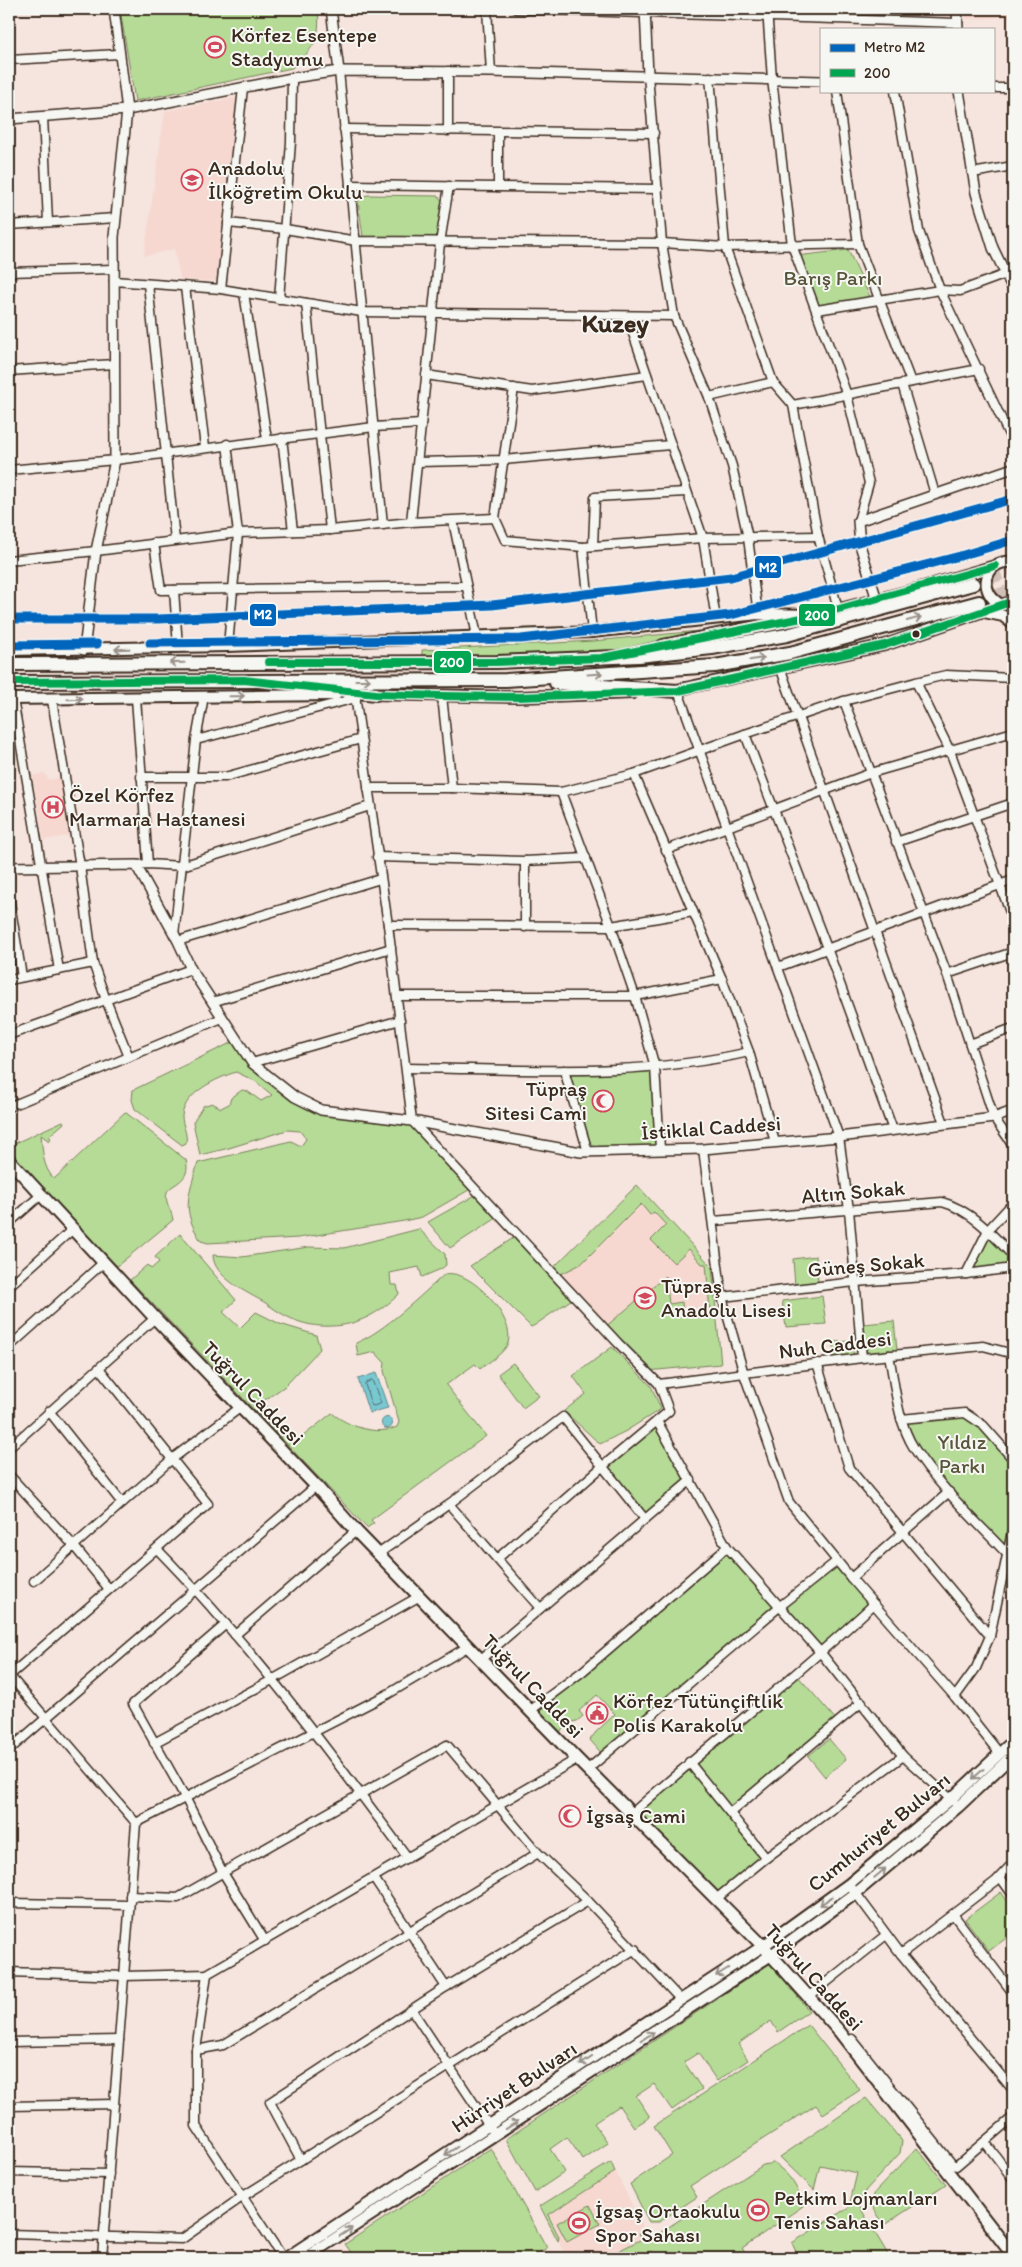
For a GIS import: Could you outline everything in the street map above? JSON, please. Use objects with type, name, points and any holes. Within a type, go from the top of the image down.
[{"type":"highway","points":[[9,664],[497,662],[601,658],[712,648],[787,635],[974,584]]},
{"type":"highway","points":[[506,680],[715,666],[790,653],[981,606]]},
{"type":"highway","points":[[601,658],[817,615]]},
{"type":"highway","points":[[244,680],[376,694]]},
{"type":"highway","points":[[9,682],[506,680],[678,691]]},
{"type":"main road","points":[[9,650],[228,646],[592,632],[758,614],[817,615],[877,600],[1012,561]]},
{"type":"main road","points":[[995,566],[987,577],[987,591],[996,602],[1008,603]]},
{"type":"main road","points":[[11,699],[355,696],[376,694],[518,697],[678,691],[885,645],[981,606],[1008,603]]},
{"type":"main road","points":[[1008,603],[1013,622]]},
{"type":"main road","points":[[981,606],[1013,622]]},
{"type":"main road","name":"Tuğrul Caddesi","points":[[10,1164],[316,1486],[356,1532],[469,1646],[587,1770],[767,1951],[823,2014],[1010,2253]]},
{"type":"main road","name":"Cumhuriyet Bulvarı","points":[[767,1951],[951,1799],[1013,1741]]},
{"type":"main road","name":"Cumhuriyet Bulvarı","points":[[767,1951],[856,1894],[958,1807],[1013,1755]]},
{"type":"main road","name":"Hürriyet Bulvarı","points":[[305,2258],[492,2131],[680,1999],[767,1951]]},
{"type":"main road","name":"Hürriyet Bulvarı","points":[[284,2258],[492,2131],[767,1951]]},
{"type":"street","points":[[84,650],[96,551],[115,460],[114,269],[116,218],[128,110],[114,9]]},
{"type":"street","points":[[331,9],[357,241],[362,312],[384,525]]},
{"type":"street","points":[[408,9],[421,9]]},
{"type":"street","points":[[487,9],[491,72]]},
{"type":"street","points":[[516,9],[645,11],[958,26],[958,9]]},
{"type":"street","points":[[767,9],[772,78],[792,244],[847,395],[869,483],[858,520],[860,545],[877,600]]},
{"type":"street","points":[[645,11],[648,75],[662,244],[674,316],[709,397],[732,466],[748,538],[758,614]]},
{"type":"street","points":[[9,60],[119,54]]},
{"type":"street","points":[[9,119],[128,110],[292,78],[339,71],[648,75],[820,81]]},
{"type":"street","points":[[448,71],[448,131]]},
{"type":"street","points":[[710,77],[726,247],[773,382],[793,405],[818,536],[838,609]]},
{"type":"street","points":[[279,299],[292,142],[292,78]]},
{"type":"street","points":[[220,289],[243,88]]},
{"type":"street","points":[[994,88],[1013,88]]},
{"type":"street","points":[[836,92],[858,244],[911,382]]},
{"type":"street","points":[[895,92],[919,231],[940,290],[1013,443]]},
{"type":"street","points":[[959,92],[972,173],[993,248],[1013,289]]},
{"type":"street","points":[[43,117],[48,222]]},
{"type":"street","points":[[344,129],[654,133]]},
{"type":"street","points":[[498,132],[498,187]]},
{"type":"street","points":[[972,173],[1013,166]]},
{"type":"street","points":[[350,185],[658,189]]},
{"type":"street","points":[[411,522],[440,243],[449,186]]},
{"type":"street","points":[[9,225],[116,218]]},
{"type":"street","points":[[228,223],[285,229],[357,241],[662,244],[726,247],[858,244]]},
{"type":"street","points":[[9,272],[114,269]]},
{"type":"street","points":[[817,310],[879,298],[940,290],[960,291],[1006,274]]},
{"type":"street","points":[[114,281],[220,289],[362,312],[674,316]]},
{"type":"street","points":[[148,284],[164,454],[175,540]]},
{"type":"street","points":[[185,287],[205,448]]},
{"type":"street","points":[[244,293],[267,440]]},
{"type":"street","points":[[306,303],[330,530]]},
{"type":"street","points":[[627,316],[703,538],[716,619]]},
{"type":"street","points":[[9,370],[114,364]]},
{"type":"street","points":[[793,405],[979,369]]},
{"type":"street","points":[[426,375],[532,391],[647,375]]},
{"type":"street","points":[[709,397],[773,382]]},
{"type":"street","points":[[902,384],[935,494]]},
{"type":"street","points":[[514,388],[495,518],[505,540],[583,547],[703,538],[818,536]]},
{"type":"street","points":[[9,470],[115,460],[320,433],[421,424]]},
{"type":"street","points":[[282,438],[293,531]]},
{"type":"street","points":[[227,444],[238,533],[228,646]]},
{"type":"street","points":[[418,462],[503,460],[670,445]]},
{"type":"street","points":[[858,520],[1013,468]]},
{"type":"street","points":[[593,546],[595,497],[686,492]]},
{"type":"street","points":[[9,560],[238,533],[330,530],[411,522],[495,518]]},
{"type":"street","points":[[453,521],[477,636]]},
{"type":"street","points":[[154,543],[161,590],[466,586]]},
{"type":"street","points":[[583,547],[592,632]]},
{"type":"street","points":[[174,590],[178,647]]},
{"type":"street","points":[[780,667],[944,1123]]},
{"type":"street","points":[[368,788],[452,788],[561,792],[634,774],[844,701],[916,682],[946,675],[1013,678]]},
{"type":"street","points":[[916,682],[950,751],[1013,920]]},
{"type":"street","points":[[678,691],[698,751],[839,1137],[862,1358]]},
{"type":"street","points":[[204,696],[191,778],[176,938],[380,879]]},
{"type":"street","points":[[196,740],[355,696],[388,925],[412,1121],[618,1343],[659,1384],[669,1411],[602,1466],[498,1558]]},
{"type":"street","points":[[442,696],[452,788]]},
{"type":"street","points":[[136,698],[148,864]]},
{"type":"street","points":[[11,699],[59,970]]},
{"type":"street","points":[[52,700],[80,866],[93,962],[129,1057]]},
{"type":"street","points":[[844,701],[947,974],[994,1118],[1013,1145]]},
{"type":"street","points":[[666,850],[871,773],[1013,732]]},
{"type":"street","points":[[745,734],[827,948],[893,1130]]},
{"type":"street","points":[[141,777],[225,777],[361,738]]},
{"type":"street","points":[[634,774],[722,979],[749,1052],[774,1142]]},
{"type":"street","points":[[561,792],[635,996],[655,1067],[660,1149]]},
{"type":"street","points":[[896,842],[1013,802]]},
{"type":"street","points":[[9,867],[148,864],[182,866],[370,806]]},
{"type":"street","points":[[377,857],[525,861],[586,858]]},
{"type":"street","points":[[525,861],[525,927]]},
{"type":"street","name":"İstiklal Caddesi","points":[[136,865],[191,969],[252,1062],[295,1096],[321,1110],[412,1121],[588,1152],[703,1149],[839,1137],[994,1118],[1013,1111]]},
{"type":"street","points":[[778,967],[1013,880]]},
{"type":"street","points":[[9,897],[22,977]]},
{"type":"street","points":[[388,925],[611,926],[693,912]]},
{"type":"street","points":[[212,1002],[390,948]]},
{"type":"street","points":[[947,974],[1013,952]]},
{"type":"street","points":[[9,980],[93,962]]},
{"type":"street","points":[[9,1035],[191,969]]},
{"type":"street","points":[[396,996],[635,996],[722,979]]},
{"type":"street","points":[[9,1107],[222,1018]]},
{"type":"street","points":[[252,1062],[400,1020]]},
{"type":"street","points":[[970,1044],[1013,1028]]},
{"type":"street","points":[[407,1068],[564,1070],[655,1067],[713,1060],[749,1052]]},
{"type":"street","points":[[564,1070],[588,1152]]},
{"type":"street","points":[[703,1149],[722,1297],[744,1374],[789,1502],[851,1578],[955,1697],[1000,1754]]},
{"type":"street","points":[[9,1223],[40,1194]]},
{"type":"street","name":"Altın Sokak","points":[[713,1221],[942,1202],[955,1206],[988,1230],[1013,1256]]},
{"type":"street","points":[[966,1274],[988,1230],[1013,1202]]},
{"type":"street","points":[[9,1286],[73,1229]]},
{"type":"street","points":[[9,1346],[104,1262]]},
{"type":"street","name":"Güneş Sokak","points":[[722,1297],[855,1282],[966,1274],[1013,1268]]},
{"type":"street","points":[[9,1448],[155,1318]]},
{"type":"street","name":"Nuh Caddesi","points":[[659,1384],[817,1363],[982,1346],[1010,1353],[1013,1356]]},
{"type":"street","points":[[889,1355],[902,1419],[913,1447],[949,1492],[1007,1554]]},
{"type":"street","points":[[817,1363],[849,1468],[902,1534],[990,1636]]},
{"type":"street","points":[[98,1368],[208,1504],[9,1676],[136,1823],[102,2258]]},
{"type":"street","points":[[34,1581],[172,1459],[241,1407]]},
{"type":"street","points":[[49,1412],[122,1504]]},
{"type":"street","points":[[902,1419],[965,1413],[983,1425],[1013,1459]]},
{"type":"street","points":[[378,1554],[563,1417],[644,1518]]},
{"type":"street","points":[[657,1421],[728,1547],[821,1653],[862,1702],[903,1756],[958,1807]]},
{"type":"street","points":[[9,1475],[110,1589]]},
{"type":"street","points":[[481,1659],[644,1518],[691,1480]]},
{"type":"street","points":[[9,1750],[316,1486]]},
{"type":"street","points":[[851,1578],[949,1492]]},
{"type":"street","points":[[448,1504],[498,1558],[540,1608]]},
{"type":"street","points":[[955,1697],[976,1668],[990,1636],[1013,1527]]},
{"type":"street","points":[[235,1634],[356,1532]]},
{"type":"street","points":[[531,1710],[583,1671],[728,1547]]},
{"type":"street","points":[[157,1549],[196,1589],[235,1634],[313,1731],[408,1858]]},
{"type":"street","points":[[587,1770],[779,1607],[837,1561]]},
{"type":"street","points":[[154,1743],[272,1680],[420,1596]]},
{"type":"street","points":[[631,1814],[689,1762],[821,1653],[874,1604]]},
{"type":"street","points":[[226,1624],[133,1704],[185,1797],[222,1871],[264,1941]]},
{"type":"street","points":[[136,1823],[388,1694],[469,1646]]},
{"type":"street","points":[[731,1812],[862,1702]]},
{"type":"street","points":[[130,1896],[178,1898],[360,1793],[447,1746],[538,1853],[635,1949],[680,1999]]},
{"type":"street","points":[[716,1899],[766,1858],[903,1756]]},
{"type":"street","points":[[9,1972],[124,1976],[207,1974],[577,1759]]},
{"type":"street","points":[[689,1762],[766,1858]]},
{"type":"street","points":[[196,2050],[223,2045],[538,1853]]},
{"type":"street","points":[[901,1954],[1000,1877],[1013,1862]]},
{"type":"street","points":[[1000,1877],[1013,1895]]},
{"type":"street","points":[[374,1878],[446,1987]]},
{"type":"street","points":[[849,1884],[901,1954],[1013,2090]]},
{"type":"street","points":[[302,2160],[270,2102],[446,1987],[588,1901]]},
{"type":"street","points":[[9,1903],[130,1905]]},
{"type":"street","points":[[953,1914],[1013,1993]]},
{"type":"street","points":[[808,1997],[886,1935]]},
{"type":"street","points":[[9,2234],[182,2238],[242,2197],[635,1949]]},
{"type":"street","points":[[207,1974],[196,2050],[196,2126],[284,2258]]},
{"type":"street","points":[[412,2010],[492,2131]]},
{"type":"street","points":[[823,2014],[829,2013],[834,2018],[952,2164],[956,2166],[1013,2117]]},
{"type":"street","points":[[9,2042],[119,2040]]},
{"type":"street","points":[[9,2106],[114,2104]]},
{"type":"street","points":[[985,2142],[1013,2179]]},
{"type":"street","points":[[9,2172],[108,2174]]},
{"type":"shaded area","points":[[965,9],[1013,9],[1013,20],[1012,17],[966,19]]},
{"type":"shaded area","name":"Anadolu İlköğretim Okulu","points":[[240,97],[217,281],[181,280],[174,249],[144,256],[165,111]]},
{"type":"shaded area","name":"Özel Körfez Marmara Hastanesi","points":[[44,773],[49,780],[63,777],[73,835],[44,840],[32,776]]},
{"type":"shaded area","name":"Tüpraş Anadolu Lisesi","points":[[637,1185],[712,1267],[717,1325],[647,1371],[551,1270]]},
{"type":"shaded area","points":[[611,2162],[649,2240],[740,2258],[567,2258],[540,2206]]},
{"type":"green space","name":"Körfez Esentepe Stadyumu","points":[[120,9],[318,9],[319,19],[317,36],[311,48],[292,68],[135,101]]},
{"type":"green space","points":[[368,195],[438,196],[443,202],[438,240],[363,237],[358,201],[361,197]]},
{"type":"green space","name":"Barış Parkı","points":[[848,250],[870,297],[815,307],[796,256]]},
{"type":"green space","points":[[699,631],[599,654],[422,660],[422,650],[593,641]]},
{"type":"green space","points":[[237,1040],[253,1063],[321,1110],[412,1121],[474,1187],[422,1217],[404,1221],[298,1238],[208,1243],[201,1241],[191,1220],[188,1203],[198,1163],[291,1141],[301,1146],[306,1139],[300,1131],[287,1130],[200,1155],[193,1122],[203,1106],[212,1103],[221,1108],[229,1104],[231,1098],[242,1090],[247,1091],[261,1101],[272,1095],[255,1081],[236,1072],[211,1082],[189,1100],[182,1116],[186,1143],[182,1145],[135,1109],[132,1100],[133,1090]]},
{"type":"green space","points":[[655,1067],[660,1149],[588,1152],[564,1070]]},
{"type":"green space","points":[[125,1112],[186,1160],[187,1167],[183,1178],[167,1192],[167,1203],[173,1220],[117,1266],[15,1160],[9,1146],[63,1121],[64,1123],[49,1136],[51,1138],[49,1141],[41,1135],[45,1164],[54,1179]]},
{"type":"green space","points":[[637,1185],[712,1267],[721,1364],[647,1371],[604,1328],[666,1276],[669,1304],[682,1302],[683,1313],[710,1312],[706,1264],[702,1264],[689,1249],[674,1263],[651,1240],[666,1225],[654,1212],[650,1215],[641,1204],[581,1264],[557,1276],[575,1297],[531,1327],[470,1266],[518,1235],[551,1270]]},
{"type":"green space","points":[[479,1193],[500,1216],[450,1248],[428,1222]]},
{"type":"green space","points":[[419,1229],[445,1254],[446,1265],[422,1277],[419,1267],[390,1273],[391,1285],[397,1285],[399,1294],[384,1307],[368,1317],[350,1324],[310,1325],[283,1315],[225,1277],[215,1263],[213,1255],[242,1257],[309,1247],[344,1248]]},
{"type":"green space","points":[[988,1230],[1013,1256],[1013,1268],[966,1274]]},
{"type":"green space","points":[[180,1234],[236,1300],[223,1312],[240,1328],[256,1312],[280,1324],[316,1335],[320,1349],[285,1386],[262,1402],[297,1441],[332,1413],[363,1429],[381,1431],[397,1427],[399,1422],[384,1371],[385,1363],[375,1352],[358,1356],[356,1343],[391,1321],[445,1274],[456,1274],[467,1279],[489,1297],[505,1321],[509,1333],[508,1343],[499,1354],[480,1369],[475,1364],[446,1385],[486,1436],[371,1520],[374,1523],[367,1528],[130,1280],[147,1265],[151,1269],[159,1262],[155,1257]]},
{"type":"green space","points":[[816,1256],[818,1282],[795,1286],[793,1259]]},
{"type":"green space","points":[[822,1296],[826,1324],[786,1327],[782,1301]]},
{"type":"green space","points":[[894,1321],[897,1350],[867,1353],[864,1324]]},
{"type":"green space","points":[[852,1341],[854,1355],[833,1359],[834,1342]]},
{"type":"green space","points":[[612,1347],[651,1386],[661,1409],[626,1431],[600,1444],[564,1411],[586,1394],[573,1376]]},
{"type":"green space","points":[[513,1363],[539,1396],[523,1408],[498,1374]]},
{"type":"green space","name":"Yıldız Parkı","points":[[965,1413],[1013,1459],[1013,1527],[1007,1554],[913,1447],[901,1419]]},
{"type":"green space","points":[[657,1421],[691,1480],[644,1518],[603,1466]]},
{"type":"green space","points":[[727,1547],[779,1607],[604,1756],[590,1740],[615,1714],[597,1695],[579,1711],[583,1716],[577,1721],[571,1722],[559,1733],[536,1706]]},
{"type":"green space","points":[[837,1561],[874,1604],[821,1653],[779,1607]]},
{"type":"green space","points":[[796,1674],[838,1722],[731,1812],[766,1858],[716,1899],[631,1814]]},
{"type":"green space","points":[[829,1739],[846,1759],[825,1777],[808,1756]]},
{"type":"green space","points":[[1001,1892],[1013,1909],[1013,1933],[989,1951],[965,1919]]},
{"type":"green space","points":[[771,1963],[809,2011],[778,2032],[771,2021],[738,2044],[748,2060],[717,2081],[698,2053],[684,2062],[702,2089],[672,2110],[654,2084],[636,2096],[650,2117],[634,2127],[619,2106],[594,2123],[608,2143],[583,2160],[567,2137],[550,2149],[565,2172],[535,2192],[506,2139]]},
{"type":"green space","points":[[808,2025],[860,2090],[823,2114],[816,2105],[690,2186],[697,2197],[659,2222],[649,2222],[630,2184],[672,2155],[654,2126]]},
{"type":"green space","points":[[866,2098],[902,2141],[900,2153],[866,2190],[858,2204],[890,2258],[783,2258],[796,2252],[792,2243],[849,2207],[857,2173],[820,2165],[814,2190],[780,2157]]},
{"type":"green space","points":[[491,2148],[547,2248],[530,2258],[355,2258],[345,2244]]},
{"type":"green space","points":[[917,2148],[946,2185],[884,2225],[871,2204],[875,2192]]},
{"type":"green space","points":[[611,2162],[615,2172],[548,2215],[559,2237],[558,2241],[540,2206]]},
{"type":"green space","points":[[773,2163],[784,2171],[792,2182],[799,2193],[803,2206],[742,2248],[748,2258],[662,2258],[651,2251],[633,2258],[604,2258],[642,2239],[639,2233],[644,2230],[649,2240],[763,2165]]},
{"type":"green space","name":"İgsaş Ortaokulu Spor Sahası","points":[[590,2205],[600,2224],[567,2242],[557,2223]]},
{"type":"water","points":[[376,1373],[388,1408],[369,1413],[358,1379]]},
{"type":"water","points":[[387,1417],[393,1423],[387,1429],[381,1423]]},
{"type":"tunnel","points":[[973,584],[1013,570]]},
{"type":"tunnel","points":[[979,602],[1013,589]]},
{"type":"metro line","name":"M2","points":[[9,619],[158,619],[492,605],[731,577],[1013,499]]},
{"type":"metro line","name":"M2","points":[[150,643],[521,639],[731,615],[960,556],[1013,540]]},
{"type":"metro line","name":"M2","points":[[9,645],[97,644]]},
{"type":"transit line","name":"200","points":[[268,662],[497,662],[601,658],[817,615],[995,566]]},
{"type":"transit line","name":"200","points":[[9,682],[244,680],[376,694],[442,696],[518,697],[678,691],[885,645],[1013,601]]},
{"type":"place","name":"Körfez Esentepe Stadyumu","points":[[215,47]]},
{"type":"place","name":"Anadolu İlköğretim Okulu","points":[[192,180]]},
{"type":"place","name":"Özel Körfez Marmara Hastanesi","points":[[53,807]]},
{"type":"place","name":"Tüpraş Sitesi Cami","points":[[603,1101]]},
{"type":"place","name":"Tüpraş Anadolu Lisesi","points":[[645,1298]]},
{"type":"place","name":"Körfez Tütünçiftlik Polis Karakolu","points":[[597,1713]]},
{"type":"place","name":"İgsaş Cami","points":[[570,1816]]},
{"type":"place","name":"Petkim Lojmanları Tenis Sahası","points":[[758,2210]]},
{"type":"place","name":"İgsaş Ortaokulu Spor Sahası","points":[[579,2223]]},
{"type":"district","name":"Kuzey","points":[[615,323]]}]
